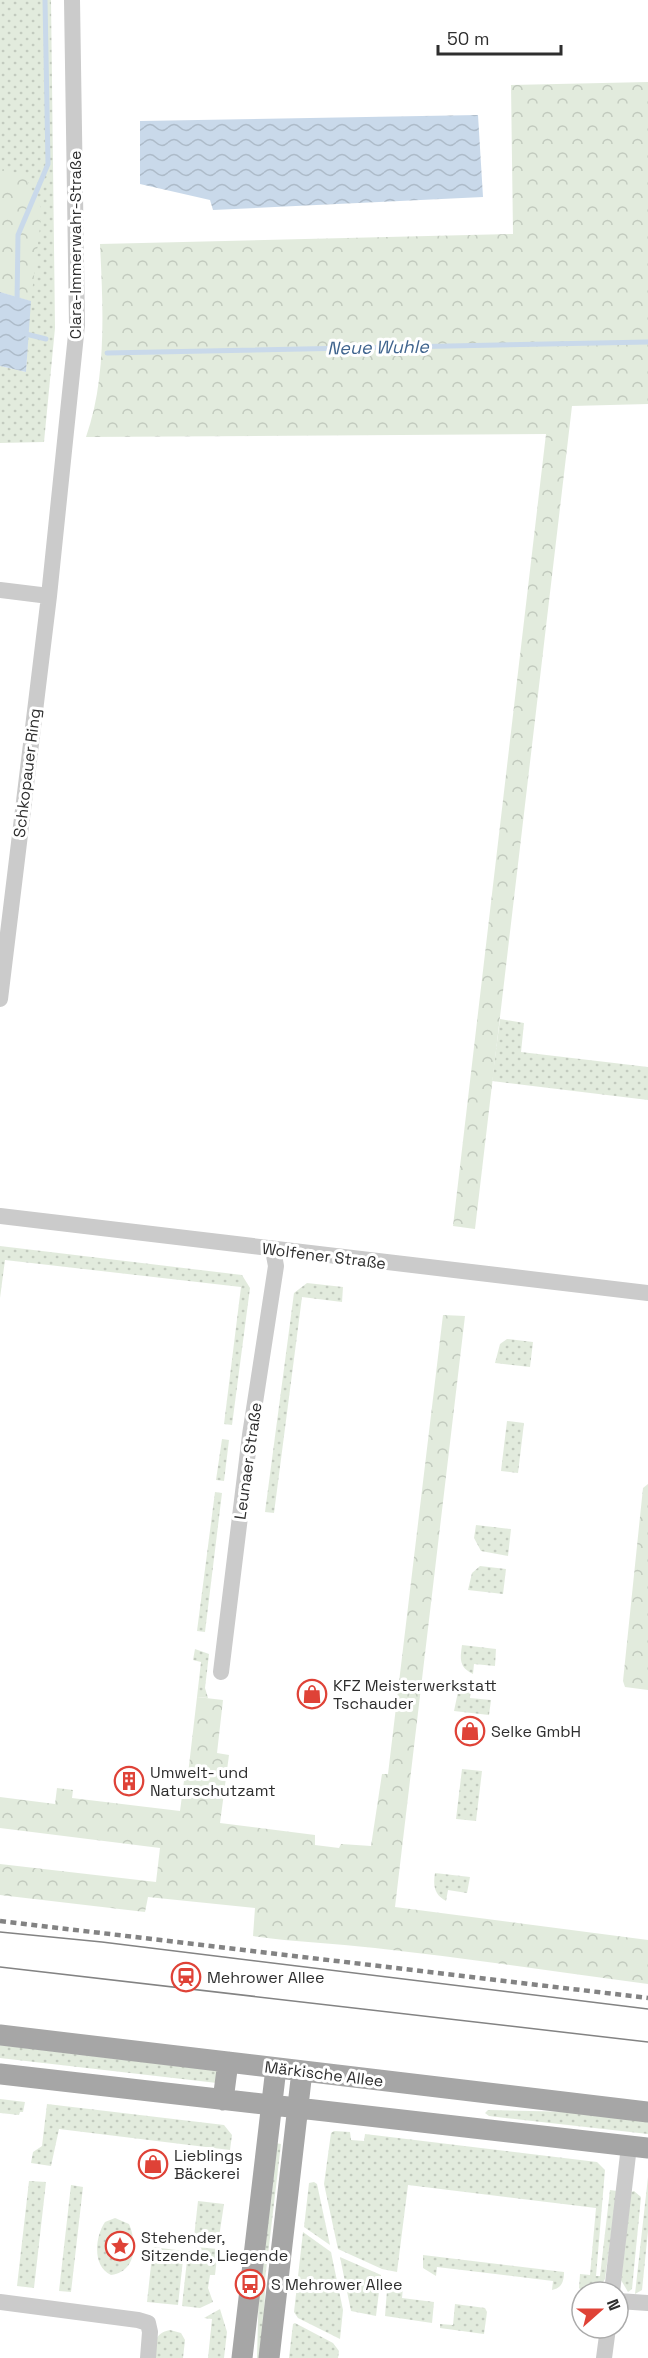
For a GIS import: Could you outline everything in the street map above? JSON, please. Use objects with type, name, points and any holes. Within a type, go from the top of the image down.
[{"type":"main road","name":"Märkische Allee","points":[[0,2035],[648,2112]]},
{"type":"main road","points":[[223,2100],[228,2062]]},
{"type":"main road","points":[[242,2358],[276,2068]]},
{"type":"main road","points":[[269,2358],[302,2071]]},
{"type":"main road","points":[[0,2073],[639,2147]]},
{"type":"street","name":"Clara-Immerwahr-Straße","points":[[49,596],[78,325],[72,0]]},
{"type":"street","points":[[0,590],[49,596]]},
{"type":"street","name":"Schkopauer Ring","points":[[0,999],[49,596]]},
{"type":"street","name":"Wolfener Straße","points":[[0,1216],[648,1293]]},
{"type":"street","name":"Leunaer Straße","points":[[221,1672],[249,1446],[276,1266],[273,1250]]},
{"type":"street","points":[[614,2280],[639,2147]]},
{"type":"street","points":[[0,2302],[130,2318],[148,2323],[150,2332],[147,2358]]},
{"type":"street","points":[[630,2302],[648,2303]]},
{"type":"street","points":[[604,2358],[606,2340]]},
{"type":"green space","points":[[0,0],[51,0],[55,328],[44,442],[0,443],[0,366],[26,372],[30,301],[0,292]]},
{"type":"green space","points":[[648,82],[648,404],[572,406],[475,1229],[453,1226],[546,434],[86,437],[97,391],[102,342],[100,244],[513,234],[511,85]]},
{"type":"green space","points":[[0,167],[9,173],[23,172],[42,210],[31,301],[0,292]]},
{"type":"green space","points":[[500,1019],[524,1023],[521,1052],[648,1067],[648,1100],[492,1081]]},
{"type":"green space","points":[[0,1246],[242,1275],[250,1288],[232,1425],[224,1424],[241,1287],[5,1260],[0,1298]]},
{"type":"green space","points":[[307,1283],[343,1287],[342,1302],[302,1297],[274,1513],[265,1512],[294,1293]]},
{"type":"green space","points":[[443,1315],[465,1316],[395,1907],[648,1940],[648,1984],[360,1946],[253,1936],[255,1908],[148,1897],[145,1912],[0,1895],[0,1864],[156,1882],[160,1848],[0,1828],[0,1797],[55,1804],[57,1788],[73,1790],[72,1798],[180,1811],[185,1773],[188,1774],[197,1697],[223,1700],[217,1753],[229,1755],[220,1823],[315,1835],[315,1845],[339,1848],[341,1844],[371,1846],[382,1774],[388,1774]]},
{"type":"green space","points":[[507,1339],[533,1342],[530,1367],[495,1363],[500,1344]]},
{"type":"green space","points":[[507,1421],[524,1423],[518,1473],[501,1471]]},
{"type":"green space","points":[[222,1439],[229,1440],[224,1481],[216,1480]]},
{"type":"green space","points":[[648,1484],[648,1690],[625,1687],[623,1681],[643,1488]]},
{"type":"green space","points":[[215,1492],[222,1493],[205,1632],[197,1631]]},
{"type":"green space","points":[[476,1525],[511,1529],[508,1556],[481,1551],[474,1538]]},
{"type":"green space","points":[[480,1566],[506,1569],[503,1594],[468,1590],[472,1573]]},
{"type":"green space","points":[[462,1645],[496,1649],[495,1666],[474,1664],[473,1674],[468,1671],[461,1662]]},
{"type":"green space","points":[[195,1649],[209,1654],[205,1688],[208,1698],[197,1697],[201,1662],[193,1660]]},
{"type":"green space","points":[[471,1687],[470,1698],[491,1700],[489,1715],[454,1711],[458,1692]]},
{"type":"green space","points":[[462,1769],[482,1771],[476,1821],[456,1819]]},
{"type":"green space","points":[[435,1873],[470,1877],[467,1893],[448,1890],[446,1901],[442,1899],[435,1889]]},
{"type":"green space","points":[[0,2045],[219,2071],[217,2083],[0,2058]]},
{"type":"green space","points":[[0,2099],[25,2102],[23,2112],[19,2115],[0,2113]]},
{"type":"green space","points":[[47,2104],[224,2125],[232,2135],[230,2150],[59,2129],[51,2166],[31,2163],[33,2152],[42,2146]]},
{"type":"green space","points":[[488,2110],[576,2112],[648,2121],[648,2134],[489,2116],[485,2113]]},
{"type":"green space","points":[[334,2131],[350,2132],[351,2140],[364,2141],[365,2134],[597,2162],[605,2170],[596,2276],[600,2276],[610,2190],[617,2191],[605,2279],[580,2280],[580,2274],[590,2275],[596,2208],[408,2185],[397,2272],[382,2269],[338,2249],[324,2184],[331,2133]]},
{"type":"green space","points":[[275,2143],[281,2144],[265,2280],[264,2358],[257,2358],[259,2284]]},
{"type":"green space","points":[[648,2177],[648,2231],[642,2290],[635,2294]]},
{"type":"green space","points":[[29,2181],[46,2182],[34,2288],[17,2286]]},
{"type":"green space","points":[[309,2183],[317,2184],[330,2245],[304,2227]]},
{"type":"green space","points":[[71,2185],[83,2187],[71,2292],[59,2291]]},
{"type":"green space","points":[[634,2191],[641,2197],[632,2289],[630,2290],[630,2280],[621,2280],[631,2192]]},
{"type":"green space","points":[[198,2201],[224,2204],[218,2244],[201,2242],[202,2238],[194,2237]]},
{"type":"green space","points":[[115,2218],[129,2224],[134,2247],[133,2255],[126,2268],[120,2273],[111,2275],[101,2265],[97,2243],[105,2222]]},
{"type":"green space","points":[[303,2232],[331,2252],[343,2310],[340,2339],[298,2318],[294,2312]]},
{"type":"green space","points":[[153,2247],[184,2251],[178,2305],[147,2302]]},
{"type":"green space","points":[[196,2247],[218,2249],[215,2275],[210,2275],[208,2288],[213,2302],[200,2308],[182,2306],[188,2251],[195,2252]]},
{"type":"green space","points":[[423,2255],[564,2272],[564,2278],[560,2286],[552,2290],[553,2281],[437,2267],[436,2276],[423,2268]]},
{"type":"green space","points":[[340,2257],[381,2275],[376,2316],[351,2311]]},
{"type":"green space","points":[[395,2286],[403,2287],[402,2298],[434,2302],[432,2323],[385,2316],[387,2290]]},
{"type":"green space","points":[[455,2304],[485,2308],[487,2312],[484,2334],[440,2328],[440,2324],[453,2325]]},
{"type":"green space","points":[[220,2309],[227,2332],[224,2358],[208,2358],[212,2319],[204,2318]]},
{"type":"green space","points":[[293,2324],[333,2343],[339,2351],[338,2358],[289,2358]]},
{"type":"green space","points":[[170,2330],[181,2333],[185,2340],[183,2358],[153,2358],[158,2336]]},
{"type":"water","points":[[478,115],[483,197],[213,210],[210,200],[140,184],[140,121]]},
{"type":"water","points":[[0,292],[31,301],[26,372],[0,366]]},
{"type":"waterway","points":[[17,304],[18,235],[48,164],[45,0]]},
{"type":"waterway","points":[[22,333],[46,339]]},
{"type":"waterway","name":"Neue Wuhle","points":[[107,353],[648,342]]},
{"type":"tram line","points":[[0,1932],[102,1942],[648,2009]]},
{"type":"tram line","points":[[0,1967],[648,2042]]},
{"type":"railway","points":[[0,1921],[648,1998]]},
{"type":"place","name":"KFZ Meisterwerkstatt Tschauder","points":[[312,1694]]},
{"type":"place","name":"Selke GmbH","points":[[470,1731]]},
{"type":"place","name":"Umwelt- und Naturschutzamt","points":[[129,1781]]},
{"type":"place","name":"Mehrower Allee","points":[[186,1977]]},
{"type":"place","name":"Lieblings Bäckerei","points":[[153,2164]]},
{"type":"place","name":"Stehender, Sitzende, Liegende","points":[[120,2246]]},
{"type":"place","name":"S Mehrower Allee","points":[[250,2284]]}]
